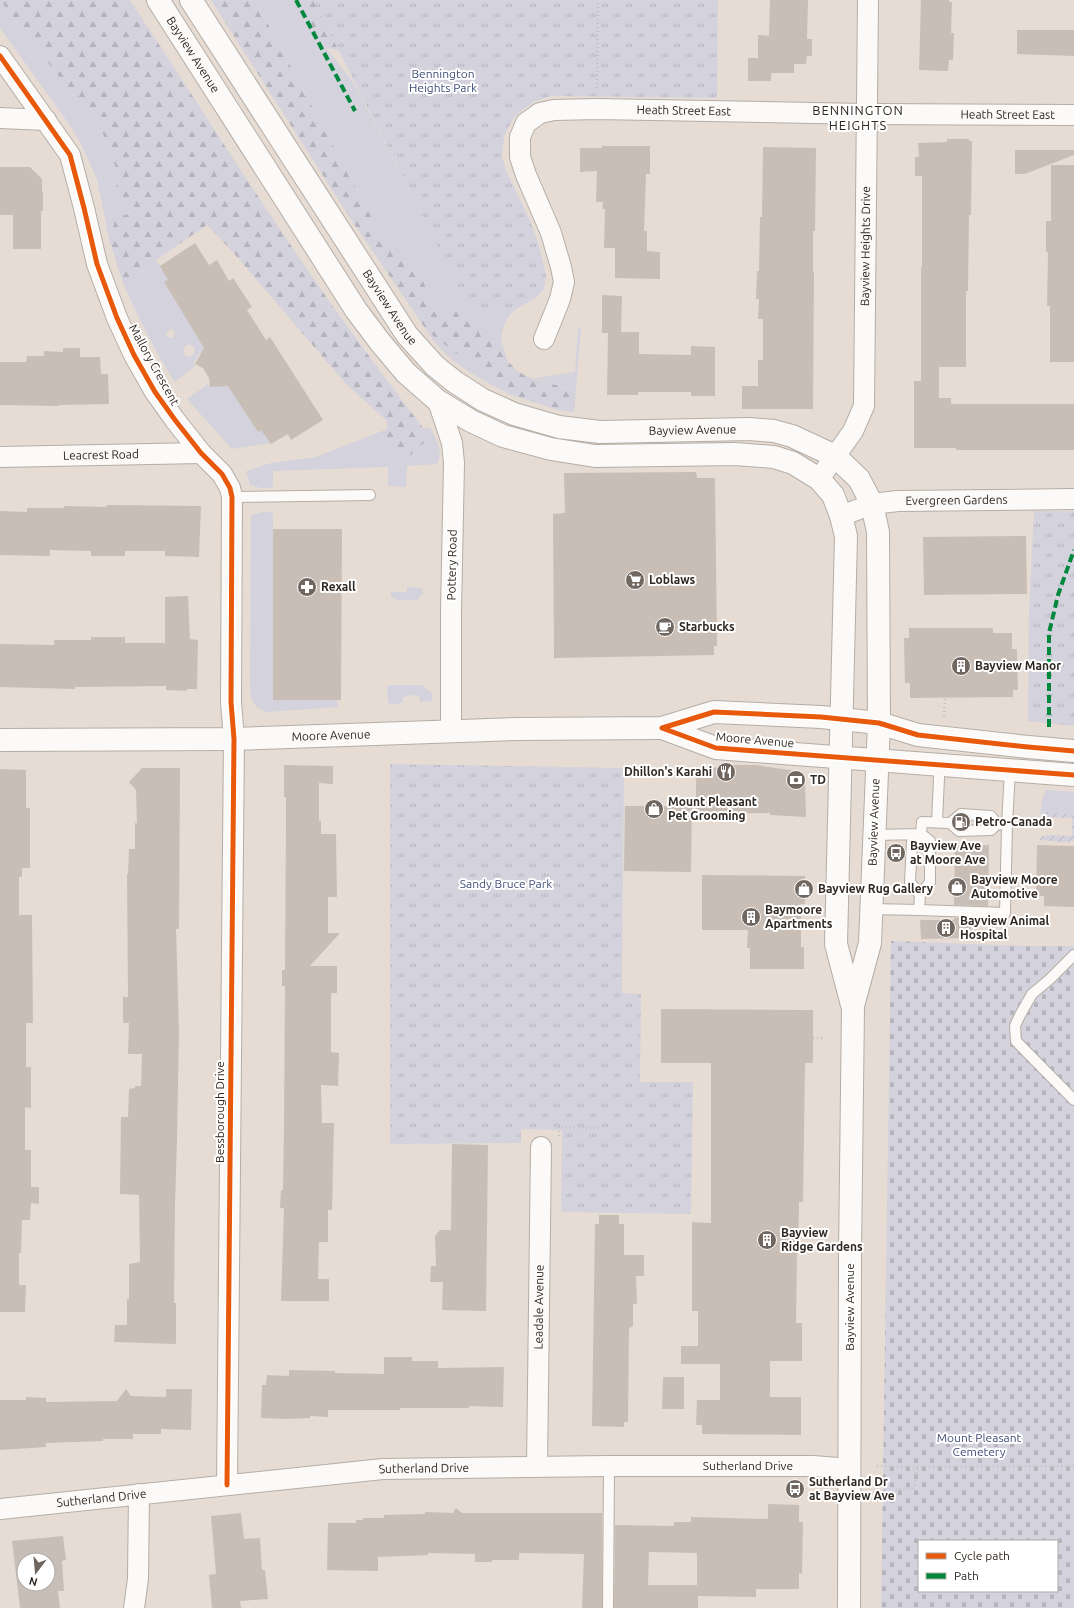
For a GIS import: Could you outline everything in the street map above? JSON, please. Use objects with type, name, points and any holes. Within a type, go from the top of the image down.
[{"type":"main road","name":"Bayview Avenue","points":[[158,0],[356,310],[406,373],[438,401],[470,421],[503,436],[551,449],[595,456],[736,454],[774,457],[793,463],[819,479],[833,495],[841,516],[846,536],[845,632],[841,719],[836,944],[853,1006]]},
{"type":"main road","name":"Bayview Avenue","points":[[191,0],[407,335],[435,366],[454,382],[483,400],[514,414],[559,427],[600,432],[749,429],[774,431],[792,436],[835,456],[858,479],[872,504],[878,532],[878,723],[870,943],[853,1006],[850,1256],[849,1608]]},
{"type":"main road","name":"Moore Avenue","points":[[0,740],[234,739],[545,728],[662,728],[714,712],[841,719],[878,723],[918,735],[1074,751]]},
{"type":"main road","name":"Moore Avenue","points":[[662,728],[716,748],[1074,775]]},
{"type":"main road","points":[[1049,773],[1051,748]]},
{"type":"street","name":"Bayview Heights Drive","points":[[819,479],[853,431],[864,406],[868,0]]},
{"type":"street","name":"Mallory Crescent","points":[[0,56],[70,155],[97,264],[117,318],[134,355],[155,392],[175,420],[201,453],[222,474],[230,488],[232,497],[231,702],[234,739]]},
{"type":"street","name":"Heath Street East","points":[[544,340],[560,299],[564,282],[551,233],[520,157],[520,137],[526,124],[540,113],[554,110],[596,109],[866,114],[1074,115]]},
{"type":"street","points":[[0,118],[46,120]]},
{"type":"street","name":"Pottery Road","points":[[438,401],[452,443],[454,463],[451,732]]},
{"type":"street","name":"Leacrest Road","points":[[0,457],[201,453]]},
{"type":"street","name":"Evergreen Gardens","points":[[841,516],[872,504],[898,501],[1074,499]]},
{"type":"street","name":"Bessborough Drive","points":[[227,1485],[234,739]]},
{"type":"street","name":"Leadale Avenue","points":[[537,1467],[550,1144]]},
{"type":"street","name":"Sutherland Drive","points":[[0,1509],[383,1469],[609,1466],[813,1466],[850,1469]]},
{"type":"street","points":[[134,1608],[138,1579],[139,1494]]},
{"type":"lane","points":[[232,497],[370,495]]},
{"type":"lane","points":[[937,822],[940,778],[939,764]]},
{"type":"lane","points":[[871,909],[1005,913],[1002,824],[1010,770]]},
{"type":"lane","points":[[950,823],[961,814],[992,816],[1002,824]]},
{"type":"lane","points":[[920,895],[910,882],[912,842],[921,834],[922,822],[950,823],[959,831],[991,830],[1002,824]]},
{"type":"lane","points":[[874,835],[921,834],[930,840],[930,882],[920,895],[919,910]]},
{"type":"lane","points":[[1074,955],[1050,979],[1032,994],[1020,1015],[1016,1026],[1016,1041],[1074,1100]]},
{"type":"lane","points":[[608,1608],[609,1466]]},
{"type":"path","points":[[596,109],[598,0]]},
{"type":"path","points":[[1022,669],[1048,669]]},
{"type":"path","points":[[944,697],[944,716]]},
{"type":"path","points":[[813,1038],[825,1038]]},
{"type":"path","points":[[550,1144],[559,1127],[599,1128]]},
{"type":"path","points":[[877,1466],[1074,1466]]},
{"type":"path","points":[[877,1501],[886,1501],[894,1491],[898,1489],[912,1488],[915,1484],[917,1467]]},
{"type":"green space","points":[[0,0],[103,134],[115,165],[117,192],[141,214],[118,215],[109,239],[97,179],[80,142],[69,124],[0,28]]},
{"type":"green space","points":[[0,0],[130,0],[252,187],[327,298],[430,437],[411,455],[386,445],[387,421],[345,383],[232,251],[207,225],[123,283],[109,239],[117,215],[141,214],[117,192],[115,165],[103,134]]},
{"type":"green space","points":[[211,0],[255,0],[386,244],[405,250],[421,274],[432,307],[442,313],[470,310],[480,324],[501,340],[507,360],[517,371],[526,376],[576,391],[574,412],[558,410],[511,395],[427,331],[348,215]]},
{"type":"green space","points":[[255,0],[295,0],[301,10],[310,36],[326,48],[354,83],[470,309],[513,311],[504,325],[501,340],[480,324],[470,310],[442,313],[432,307],[421,274],[405,250],[386,244]]},
{"type":"green space","points":[[295,0],[399,0],[348,52],[326,48],[310,36],[301,10]]},
{"type":"green space","name":"Bennington Heights Park","points":[[313,0],[718,0],[717,98],[552,96],[536,101],[523,109],[513,119],[504,136],[502,157],[507,173],[530,220],[540,249],[546,276],[544,289],[537,297],[513,311],[470,310]]},
{"type":"green space","points":[[156,260],[204,337],[199,340],[205,348],[202,354],[199,353],[194,363],[195,366],[175,382],[160,358],[123,283]],"holes":[[[170,329],[175,333],[173,338],[167,337],[166,333]],[[189,344],[194,347],[194,353],[192,356],[186,356],[183,351],[185,346]]]},
{"type":"green space","points":[[578,328],[581,328],[576,391],[535,378],[575,372]]},
{"type":"green space","points":[[427,331],[511,395],[476,376],[453,360],[434,342]]},
{"type":"green space","points":[[227,374],[270,443],[232,449],[187,399],[208,384],[209,386],[220,385]]},
{"type":"green space","points":[[390,428],[430,428],[438,446],[440,455],[437,464],[407,466],[406,487],[388,486],[388,467],[273,471],[273,487],[264,488],[250,485],[246,471],[271,463],[316,457]]},
{"type":"green space","points":[[1034,511],[1074,511],[1074,726],[1028,721],[1029,610]]},
{"type":"green space","points":[[263,512],[272,512],[273,514],[273,699],[337,700],[338,707],[268,712],[259,708],[253,703],[250,685],[251,515]]},
{"type":"green space","points":[[407,587],[422,588],[423,594],[417,600],[397,600],[391,596],[391,592],[407,592]]},
{"type":"green space","points":[[422,685],[432,693],[432,701],[420,702],[419,696],[407,695],[403,698],[403,702],[401,703],[388,703],[387,686]]},
{"type":"green space","name":"Sandy Bruce Park","points":[[390,764],[624,768],[622,993],[641,994],[640,1082],[693,1082],[691,1214],[561,1212],[562,1130],[521,1129],[521,1143],[390,1144]]},
{"type":"green space","points":[[1046,790],[1074,792],[1074,815],[1047,812],[1041,809],[1042,800]]},
{"type":"green space","points":[[1041,809],[1047,812],[1074,815],[1074,841],[1062,842],[1040,840],[1041,837],[1048,835],[1072,836],[1072,818],[1044,817],[1040,813]]},
{"type":"green space","name":"Mount Pleasant Cemetery","points":[[891,941],[1027,946],[1074,946],[1074,1608],[881,1608]]},
{"type":"building","points":[[770,0],[808,0],[807,39],[812,39],[812,56],[807,56],[806,64],[794,64],[794,73],[771,73],[771,81],[748,81],[748,58],[758,58],[758,35],[769,36]]},
{"type":"building","points":[[921,0],[949,0],[949,2],[952,2],[951,33],[954,33],[953,60],[949,60],[948,71],[919,70]]},
{"type":"building","points":[[1017,30],[1074,30],[1074,56],[1017,54]]},
{"type":"building","points":[[947,139],[969,139],[969,141],[972,141],[971,215],[969,215],[968,291],[966,291],[966,367],[939,367],[939,398],[951,398],[951,404],[1074,404],[1074,450],[956,450],[956,448],[914,448],[914,381],[921,381],[922,267],[922,176],[915,176],[915,157],[919,157],[918,143],[947,142]]},
{"type":"building","points":[[602,146],[650,146],[650,174],[646,174],[644,231],[647,231],[647,251],[660,252],[660,279],[615,278],[615,248],[604,248],[605,209],[602,209],[603,202],[596,202],[597,171],[580,172],[580,148],[602,148]]},
{"type":"building","points":[[763,147],[816,148],[815,231],[813,231],[813,409],[742,409],[742,386],[758,386],[758,360],[763,360],[763,319],[758,319],[759,299],[756,299],[757,271],[759,271],[760,217],[762,217]]},
{"type":"building","points":[[1015,150],[1074,150],[1074,155],[1025,174],[1015,174]]},
{"type":"building","points":[[1051,165],[1074,165],[1074,362],[1050,362],[1050,306],[1047,306],[1048,252],[1046,252],[1046,221],[1051,221]]},
{"type":"building","points":[[0,167],[30,167],[42,179],[43,211],[41,211],[41,249],[13,249],[13,215],[0,215]]},
{"type":"building","points":[[195,243],[209,265],[217,260],[229,281],[233,278],[252,307],[247,310],[266,340],[270,337],[323,420],[291,440],[288,434],[271,444],[261,430],[258,432],[228,386],[210,387],[209,378],[203,368],[195,364],[204,348],[164,282],[168,280],[160,266]]},
{"type":"building","points":[[602,295],[622,296],[621,332],[639,332],[639,354],[691,355],[691,346],[715,347],[715,396],[691,396],[691,392],[638,392],[638,395],[607,395],[608,333],[602,333]]},
{"type":"building","points":[[63,348],[80,348],[80,357],[100,357],[101,374],[108,374],[109,404],[59,406],[0,405],[0,362],[26,362],[27,356],[44,356],[44,351],[63,352]]},
{"type":"building","name":"Loblaws","points":[[696,472],[697,478],[715,478],[717,646],[714,646],[714,655],[554,658],[553,514],[565,513],[564,473]]},
{"type":"building","points":[[107,505],[201,506],[199,557],[165,556],[165,551],[125,551],[125,556],[91,556],[91,551],[50,550],[50,556],[0,555],[0,511],[27,512],[27,508],[64,508],[64,506],[107,507]]},
{"type":"building","name":"Rexall","points":[[273,529],[342,529],[341,700],[273,700]]},
{"type":"building","points":[[1026,536],[1027,594],[924,595],[923,537]]},
{"type":"building","points":[[188,596],[190,639],[198,640],[197,689],[187,689],[187,691],[166,690],[166,686],[75,687],[75,689],[0,687],[0,644],[54,645],[54,640],[91,640],[91,637],[125,637],[125,643],[165,643],[165,597]]},
{"type":"building","name":"Bayview Manor","points":[[909,628],[993,628],[993,633],[1012,633],[1012,649],[1017,649],[1018,690],[1013,690],[1013,697],[910,698],[910,683],[905,683],[904,638],[909,638]]},
{"type":"building","points":[[284,765],[333,766],[333,784],[319,783],[319,821],[321,821],[321,834],[336,834],[337,897],[328,897],[328,933],[340,933],[310,966],[337,966],[337,993],[331,993],[331,1052],[339,1053],[338,1086],[321,1085],[322,1123],[334,1123],[332,1210],[328,1210],[328,1242],[319,1242],[318,1279],[329,1279],[329,1301],[281,1301],[284,1208],[280,1208],[281,1190],[283,1190],[284,1126],[285,986],[282,986],[282,970],[285,970],[286,797],[284,797]]},
{"type":"building","points":[[732,765],[756,765],[796,771],[805,781],[806,817],[770,815],[770,813],[696,814],[696,767],[732,768]]},
{"type":"building","points":[[142,768],[180,768],[179,929],[176,929],[179,1031],[174,1303],[176,1303],[176,1344],[114,1342],[115,1325],[127,1325],[129,1264],[140,1262],[139,1195],[120,1194],[121,1117],[128,1117],[129,1089],[135,1088],[135,1086],[141,1086],[142,1054],[128,1054],[129,1023],[123,1023],[123,997],[128,997],[127,874],[129,849],[135,849],[135,823],[137,823],[136,790],[129,782]]},
{"type":"building","points":[[0,769],[26,770],[26,808],[30,808],[30,868],[22,868],[22,877],[19,877],[19,915],[32,915],[33,1023],[26,1023],[26,1067],[31,1067],[31,1108],[25,1107],[25,1150],[31,1150],[31,1187],[39,1187],[39,1204],[31,1203],[30,1220],[22,1220],[21,1253],[19,1253],[19,1285],[26,1285],[25,1312],[0,1312]]},
{"type":"building","points":[[625,806],[692,806],[691,872],[624,871]]},
{"type":"building","points":[[955,845],[989,845],[988,906],[954,905]]},
{"type":"building","points":[[1037,845],[1074,846],[1074,907],[1044,906],[1044,896],[1036,896]]},
{"type":"building","name":"Baymoore Apartments","points":[[702,875],[805,876],[805,904],[801,904],[801,947],[804,947],[804,969],[750,969],[750,948],[747,948],[748,930],[702,930]]},
{"type":"building","name":"Bayview Animal Hospital","points":[[954,918],[971,918],[971,933],[966,933],[966,938],[921,939],[920,920],[954,920]]},
{"type":"building","points":[[661,1009],[813,1010],[813,1063],[805,1063],[803,1202],[799,1202],[797,1254],[796,1323],[802,1323],[802,1361],[770,1361],[770,1397],[801,1397],[801,1435],[702,1434],[702,1425],[696,1425],[697,1400],[720,1400],[720,1364],[681,1364],[681,1346],[698,1346],[698,1311],[692,1311],[692,1222],[711,1223],[711,1063],[661,1063]]},
{"type":"building","points":[[452,1144],[488,1145],[486,1311],[442,1310],[443,1282],[430,1282],[431,1266],[436,1266],[435,1236],[440,1230],[451,1230]]},
{"type":"building","points":[[599,1215],[619,1215],[619,1224],[624,1224],[624,1255],[644,1255],[644,1276],[636,1276],[637,1304],[633,1304],[633,1326],[629,1328],[628,1422],[624,1422],[624,1427],[592,1426],[595,1224],[599,1224]]},
{"type":"building","points":[[384,1357],[412,1357],[412,1361],[438,1361],[438,1368],[504,1367],[503,1407],[469,1406],[469,1408],[400,1408],[400,1410],[328,1410],[328,1417],[310,1416],[310,1418],[286,1419],[261,1418],[262,1385],[266,1385],[267,1375],[289,1376],[289,1370],[384,1374]]},
{"type":"building","points":[[663,1377],[684,1377],[684,1409],[662,1409]]},
{"type":"building","points":[[126,1389],[131,1396],[166,1397],[166,1389],[192,1389],[191,1430],[161,1429],[161,1434],[133,1434],[133,1439],[103,1439],[103,1441],[46,1443],[46,1447],[0,1450],[0,1400],[26,1400],[26,1397],[46,1398],[46,1402],[117,1401]]},
{"type":"building","points":[[768,1504],[799,1505],[799,1522],[803,1522],[802,1574],[799,1573],[799,1589],[756,1589],[756,1597],[698,1596],[698,1608],[614,1608],[615,1525],[674,1526],[674,1522],[691,1522],[691,1517],[768,1519]],"holes":[[[649,1552],[697,1553],[697,1585],[648,1585]]]},
{"type":"building","points":[[456,1508],[462,1513],[602,1513],[602,1608],[582,1608],[584,1554],[519,1553],[519,1560],[492,1560],[492,1562],[475,1562],[475,1554],[428,1553],[428,1555],[378,1557],[378,1571],[327,1570],[328,1523],[356,1523],[356,1520],[363,1520],[363,1518],[384,1518],[384,1515],[425,1514],[425,1512],[453,1513]]},
{"type":"building","points":[[241,1513],[244,1539],[260,1538],[262,1570],[265,1570],[268,1599],[240,1601],[241,1608],[212,1608],[209,1575],[216,1574],[211,1516]]},
{"type":"building","points":[[63,1536],[66,1560],[62,1561],[64,1591],[58,1591],[60,1608],[20,1608],[18,1592],[56,1592],[56,1552],[16,1552],[16,1574],[12,1541]]},
{"type":"marked path","points":[[296,0],[355,111]]},
{"type":"marked path","points":[[1049,727],[1049,633],[1058,595],[1074,550]]},
{"type":"cycle path","points":[[0,56],[70,155],[97,264],[117,318],[134,355],[155,392],[175,420],[201,453],[222,474],[230,488],[232,497],[231,702],[234,739],[227,1485]]},
{"type":"cycle path","points":[[662,728],[714,712],[821,717],[879,723],[918,735],[1074,751]]},
{"type":"cycle path","points":[[662,728],[716,748],[1074,775]]},
{"type":"place","name":"Loblaws","points":[[635,580]]},
{"type":"place","name":"Rexall","points":[[307,587]]},
{"type":"place","name":"Starbucks","points":[[665,627]]},
{"type":"place","name":"Bayview Manor","points":[[961,666]]},
{"type":"place","name":"Dhillon's Karahi","points":[[726,772]]},
{"type":"place","name":"TD","points":[[796,780]]},
{"type":"place","name":"Mount Pleasant Pet Grooming","points":[[654,809]]},
{"type":"place","name":"Petro-Canada","points":[[961,822]]},
{"type":"place","name":"Bayview Ave at Moore Ave","points":[[896,853]]},
{"type":"place","name":"Bayview Moore Automotive","points":[[957,887]]},
{"type":"place","name":"Bayview Rug Gallery","points":[[804,889]]},
{"type":"place","name":"Baymoore Apartments","points":[[751,917]]},
{"type":"place","name":"Bayview Animal Hospital","points":[[946,928]]},
{"type":"place","name":"Bayview Ridge Gardens","points":[[767,1240]]},
{"type":"place","name":"Sutherland Dr at Bayview Ave","points":[[795,1489]]},
{"type":"district","name":"BENNINGTON HEIGHTS","points":[[858,118]]}]
